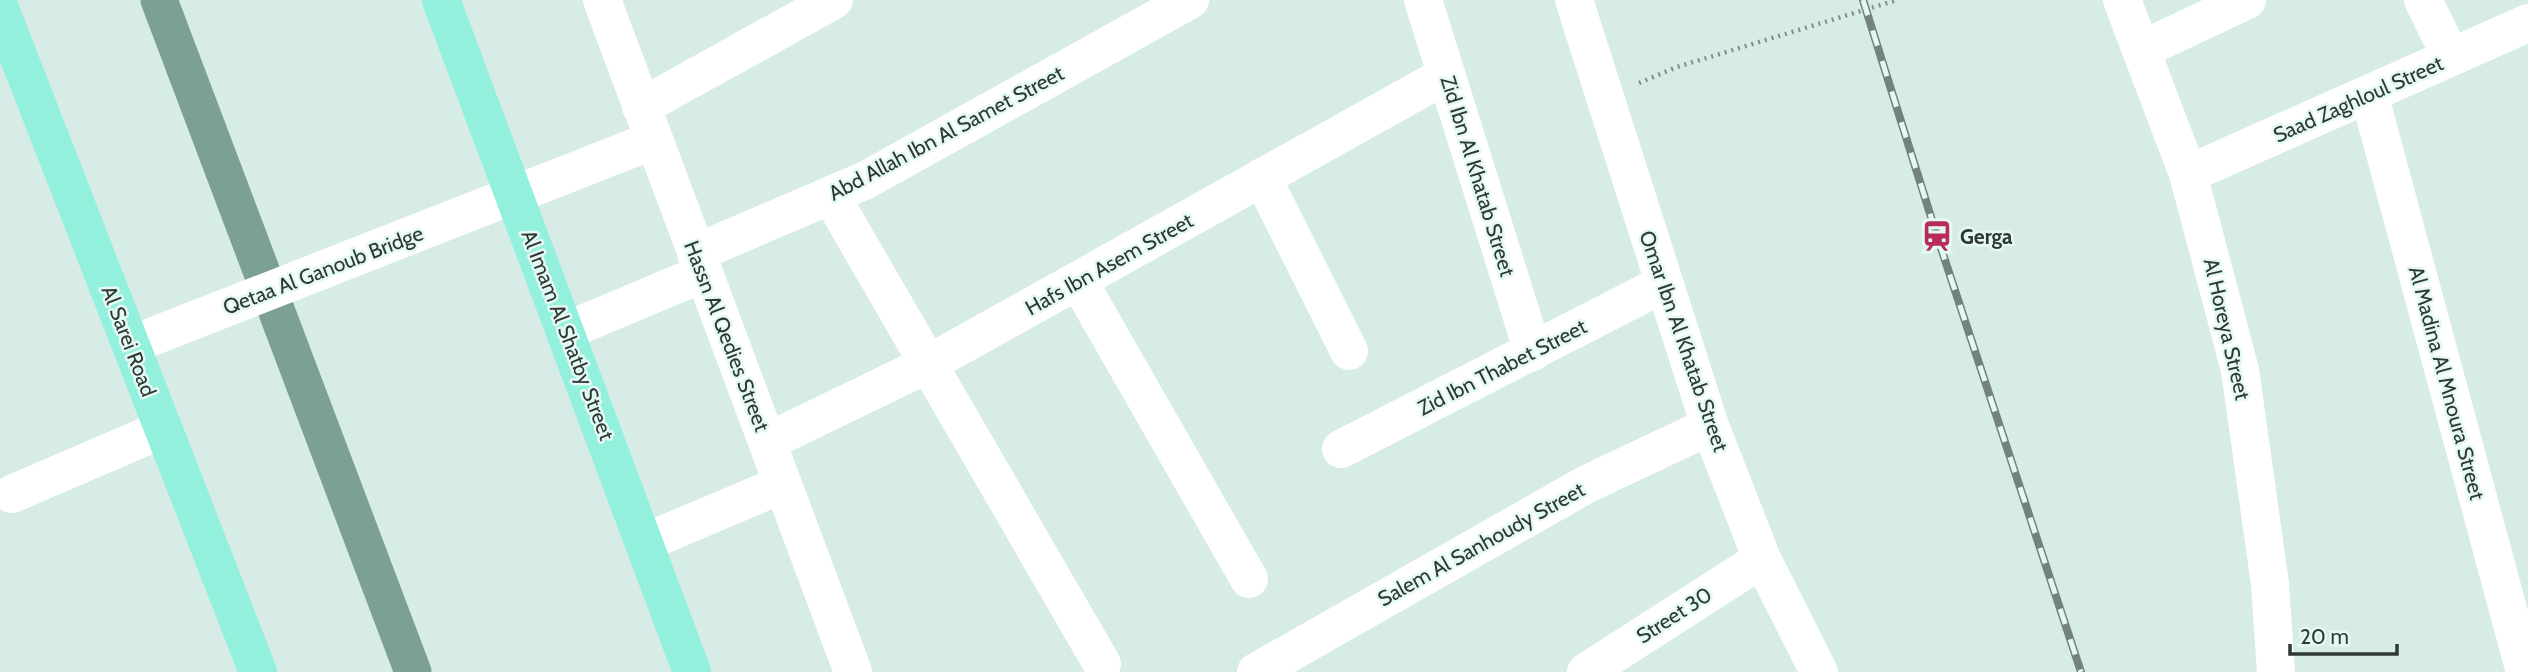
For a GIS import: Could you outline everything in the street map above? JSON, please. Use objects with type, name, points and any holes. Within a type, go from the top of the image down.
[{"type":"main road","name":"Al Imam Al Shatby Street","points":[[441,0],[646,542],[692,672]]},
{"type":"main road","name":"Al Sarei Road","points":[[0,9],[258,672]]},
{"type":"street","name":"Hassn Al Qedies Street","points":[[602,0],[853,672]]},
{"type":"street","name":"Qetaa Al Ganoub Bridge","points":[[131,345],[516,195],[648,124],[834,0]]},
{"type":"street","name":"Abd Allah Ibn Al Samet Street","points":[[566,331],[937,142],[1190,0]]},
{"type":"street","name":"Zid Ibn Al Khatab Street","points":[[1423,0],[1533,352]]},
{"type":"street","name":"Omar Ibn Al Khatab Street","points":[[1574,0],[1710,426],[1762,559],[1819,672]]},
{"type":"street","name":"Al Horeya Street","points":[[2122,0],[2188,174],[2240,370],[2270,584],[2276,672]]},
{"type":"street","points":[[2141,50],[2247,0]]},
{"type":"street","points":[[2423,0],[2451,57]]},
{"type":"street","name":"Saad Zaghloul Street","points":[[2188,174],[2528,23]]},
{"type":"street","name":"Hafs Ibn Asem Street","points":[[767,442],[928,364],[1446,75]]},
{"type":"street","name":"Al Madina Al Mnoura Street","points":[[2369,94],[2525,672]]},
{"type":"street","points":[[1262,177],[1349,351]]},
{"type":"street","points":[[831,196],[1102,664]]},
{"type":"street","points":[[1079,282],[1249,579]]},
{"type":"street","name":"Zid Ibn Thabet Street","points":[[1341,449],[1663,285]]},
{"type":"street","name":"Salem Al Sanhoudy Street","points":[[1256,672],[1565,496],[1710,426]]},
{"type":"street","points":[[12,494],[163,429]]},
{"type":"street","points":[[646,542],[783,484]]},
{"type":"street","name":"Street 30","points":[[1586,672],[1762,559]]},
{"type":"path","points":[[1636,84],[1677,67],[1897,0]]},
{"type":"waterway","points":[[159,0],[413,672]]},
{"type":"railway","points":[[1863,0],[1937,236],[2081,672]]},
{"type":"place","name":"Gerga","points":[[1937,236]]}]
